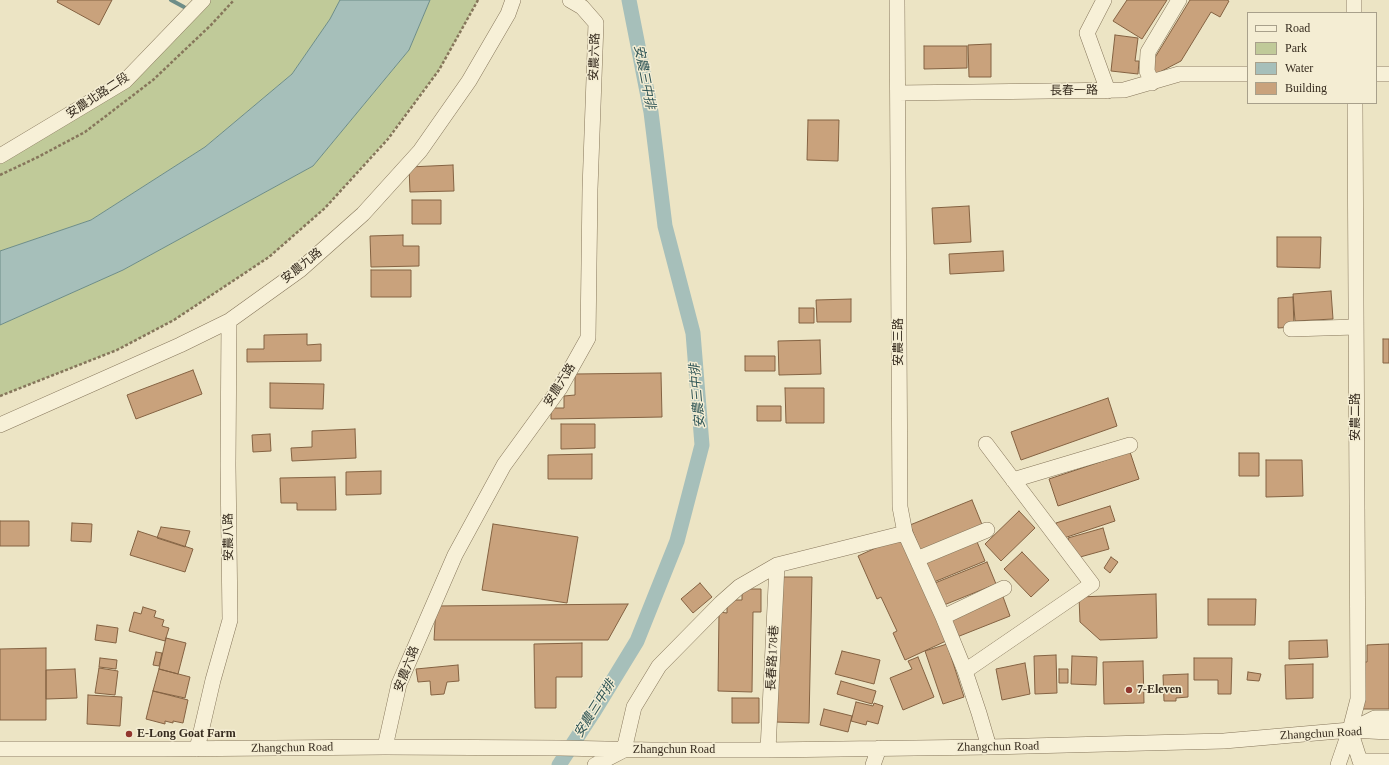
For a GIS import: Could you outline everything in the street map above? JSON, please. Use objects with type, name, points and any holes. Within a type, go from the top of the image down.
[{"type":"street","name":"安農九路","points":[[0,425],[180,345],[229,321],[300,270],[363,214],[420,151],[469,81],[508,14],[513,0]]},
{"type":"street","name":"安農六路","points":[[385,747],[398,684],[454,555],[504,465],[560,388],[588,338],[590,189],[596,23],[582,7],[570,0]]},
{"type":"street","name":"安農三路","points":[[897,0],[900,507],[905,533],[943,617],[965,671],[989,748]]},
{"type":"street","points":[[1104,0],[1087,33],[1108,91]]},
{"type":"street","points":[[1152,82],[1147,71],[1148,52],[1179,0]]},
{"type":"street","points":[[1354,0],[1354,12]]},
{"type":"street","name":"安農北路二段","points":[[0,156],[125,81],[199,1]]},
{"type":"street","name":"長春一路","points":[[898,93],[1108,91],[1124,90],[1180,74],[1247,74]]},
{"type":"street","points":[[1377,74],[1389,74]]},
{"type":"street","name":"安農二路","points":[[1338,765],[1358,700],[1355,104]]},
{"type":"street","name":"安農八路","points":[[197,749],[213,680],[230,620],[228,465],[229,321]]},
{"type":"street","points":[[1291,329],[1356,327]]},
{"type":"street","points":[[965,671],[1092,584],[986,444]]},
{"type":"street","points":[[1013,480],[1130,445]]},
{"type":"street","points":[[917,559],[987,530]]},
{"type":"street","points":[[595,765],[624,750],[634,707],[659,666],[721,603],[739,587],[777,565],[905,533]]},
{"type":"street","name":"長春路178巷","points":[[768,750],[777,565]]},
{"type":"street","points":[[943,617],[1004,588]]},
{"type":"street","points":[[1389,718],[1375,718],[1350,730],[1360,761],[1389,761]]},
{"type":"street","name":"Zhangchun Road","points":[[0,749],[385,747],[768,750],[989,748],[1224,740],[1350,730],[1389,732]]},
{"type":"street","points":[[873,765],[879,748]]},
{"type":"path","points":[[0,396],[117,350],[174,320],[268,257],[325,208],[388,138],[439,70],[478,0]]},
{"type":"green space","points":[[203,0],[340,0],[330,19],[292,74],[205,147],[91,220],[0,251],[0,156],[125,81]]},
{"type":"green space","points":[[430,0],[478,0],[439,70],[388,138],[325,208],[269,257],[174,320],[117,350],[0,396],[0,325],[123,270],[313,166],[409,50]]},
{"type":"water","points":[[340,0],[430,0],[409,50],[313,166],[123,270],[0,325],[0,251],[91,220],[205,147],[292,74],[330,19]]},
{"type":"building","points":[[58,0],[112,0],[99,25],[57,2]]},
{"type":"building","points":[[1127,0],[1167,0],[1142,39],[1113,21]]},
{"type":"building","points":[[1190,0],[1229,1],[1220,17],[1211,12],[1181,61],[1156,74],[1148,69]]},
{"type":"building","points":[[1115,35],[1138,38],[1135,61],[1139,61],[1138,74],[1111,71]]},
{"type":"building","points":[[991,44],[991,77],[969,77],[968,45]]},
{"type":"building","points":[[924,46],[967,46],[967,68],[924,69]]},
{"type":"building","points":[[808,120],[839,120],[838,161],[807,160]]},
{"type":"building","points":[[453,165],[454,191],[410,192],[409,167]]},
{"type":"building","points":[[412,200],[441,200],[441,224],[412,224]]},
{"type":"building","points":[[969,206],[971,242],[934,244],[932,208]]},
{"type":"building","points":[[403,235],[403,246],[419,246],[419,266],[371,267],[370,236]]},
{"type":"building","points":[[1277,237],[1321,237],[1320,268],[1277,267]]},
{"type":"building","points":[[1003,251],[1004,271],[950,274],[949,254]]},
{"type":"building","points":[[371,270],[411,270],[411,297],[371,297]]},
{"type":"building","points":[[1331,291],[1333,319],[1295,321],[1293,294]]},
{"type":"building","points":[[1293,297],[1294,327],[1278,328],[1278,298]]},
{"type":"building","points":[[851,299],[851,322],[817,322],[816,300]]},
{"type":"building","points":[[799,308],[814,308],[814,323],[799,323]]},
{"type":"building","points":[[307,334],[307,345],[321,344],[321,361],[247,362],[247,349],[264,349],[264,335]]},
{"type":"building","points":[[1383,339],[1389,339],[1389,363],[1383,363]]},
{"type":"building","points":[[820,340],[821,374],[779,375],[778,341]]},
{"type":"building","points":[[745,356],[775,356],[775,371],[745,371]]},
{"type":"building","points":[[193,370],[202,394],[136,419],[127,395]]},
{"type":"building","points":[[661,373],[662,417],[551,419],[551,408],[564,408],[564,396],[575,395],[575,374]]},
{"type":"building","points":[[270,383],[324,384],[323,409],[270,408]]},
{"type":"building","points":[[785,388],[824,388],[824,423],[786,423]]},
{"type":"building","points":[[1108,398],[1117,426],[1021,460],[1011,432]]},
{"type":"building","points":[[757,406],[781,406],[781,421],[757,421]]},
{"type":"building","points":[[561,424],[595,424],[595,448],[561,449]]},
{"type":"building","points":[[355,429],[356,458],[292,461],[291,448],[312,447],[312,431]]},
{"type":"building","points":[[270,434],[271,451],[253,452],[252,435]]},
{"type":"building","points":[[1130,452],[1139,479],[1058,506],[1049,479]]},
{"type":"building","points":[[1239,453],[1259,453],[1259,476],[1239,476]]},
{"type":"building","points":[[592,454],[592,479],[548,479],[548,455]]},
{"type":"building","points":[[1266,460],[1302,460],[1303,496],[1266,497]]},
{"type":"building","points":[[381,471],[381,494],[346,495],[346,472]]},
{"type":"building","points":[[335,477],[336,510],[297,510],[297,503],[281,503],[280,478]]},
{"type":"building","points":[[972,500],[983,527],[921,552],[910,525]]},
{"type":"building","points":[[1110,506],[1115,521],[1061,539],[1056,523]]},
{"type":"building","points":[[1019,511],[1035,528],[1001,561],[985,544]]},
{"type":"building","points":[[0,521],[29,521],[29,546],[0,546]]},
{"type":"building","points":[[72,523],[92,524],[91,542],[71,541]]},
{"type":"building","points":[[493,524],[578,537],[567,603],[482,590]]},
{"type":"building","points":[[161,527],[190,531],[185,547],[157,538]]},
{"type":"building","points":[[1103,528],[1109,549],[1073,559],[1068,538]]},
{"type":"building","points":[[138,531],[193,549],[185,572],[130,555]]},
{"type":"building","points":[[900,537],[946,641],[905,660],[893,633],[897,631],[881,597],[877,599],[858,556]]},
{"type":"building","points":[[975,537],[985,561],[934,582],[924,559]]},
{"type":"building","points":[[1022,552],[1049,580],[1031,597],[1004,569]]},
{"type":"building","points":[[1111,557],[1118,562],[1110,573],[1104,568]]},
{"type":"building","points":[[987,562],[996,584],[944,605],[935,583]]},
{"type":"building","points":[[778,577],[812,577],[809,723],[775,722]]},
{"type":"building","points":[[700,583],[712,597],[693,613],[681,599]]},
{"type":"building","points":[[742,589],[761,589],[761,612],[753,612],[752,692],[718,691],[719,612],[727,613],[727,600],[742,600]]},
{"type":"building","points":[[1002,594],[1010,616],[957,637],[949,616]]},
{"type":"building","points":[[1156,594],[1157,638],[1100,640],[1080,622],[1079,597]]},
{"type":"building","points":[[1208,599],[1256,599],[1255,625],[1208,625]]},
{"type":"building","points":[[628,604],[608,640],[434,640],[436,606]]},
{"type":"building","points":[[143,607],[156,611],[154,617],[164,620],[162,626],[169,628],[165,641],[129,631],[134,612],[141,614]]},
{"type":"building","points":[[97,625],[118,628],[116,643],[95,640]]},
{"type":"building","points":[[166,638],[186,643],[178,674],[159,669]]},
{"type":"building","points":[[1327,640],[1328,657],[1289,659],[1289,641]]},
{"type":"building","points":[[582,643],[582,677],[556,677],[556,708],[535,708],[534,644]]},
{"type":"building","points":[[947,644],[964,697],[943,704],[925,651]]},
{"type":"building","points":[[1389,644],[1389,709],[1361,709],[1361,662],[1367,662],[1367,645]]},
{"type":"building","points":[[46,648],[46,720],[0,720],[0,649]]},
{"type":"building","points":[[842,651],[880,660],[874,684],[835,674]]},
{"type":"building","points":[[156,652],[162,653],[159,666],[153,665]]},
{"type":"building","points":[[1056,655],[1057,693],[1035,694],[1034,656]]},
{"type":"building","points":[[1072,656],[1097,657],[1096,685],[1071,684]]},
{"type":"building","points":[[918,657],[934,697],[903,710],[890,678],[912,669],[908,661]]},
{"type":"building","points":[[100,658],[117,660],[116,669],[99,667]]},
{"type":"building","points":[[1194,658],[1232,658],[1231,694],[1218,694],[1218,680],[1194,680]]},
{"type":"building","points":[[1143,661],[1144,703],[1104,704],[1103,662]]},
{"type":"building","points":[[1025,663],[1030,694],[1002,700],[996,669]]},
{"type":"building","points":[[1313,664],[1313,698],[1286,699],[1285,665]]},
{"type":"building","points":[[458,665],[459,681],[447,682],[444,694],[431,695],[430,681],[418,682],[416,669]]},
{"type":"building","points":[[99,668],[118,671],[115,695],[95,693]]},
{"type":"building","points":[[75,669],[77,698],[46,699],[46,670]]},
{"type":"building","points":[[159,669],[190,677],[185,698],[153,691]]},
{"type":"building","points":[[1059,669],[1068,669],[1068,683],[1059,683]]},
{"type":"building","points":[[1248,672],[1261,674],[1259,681],[1247,680]]},
{"type":"building","points":[[1188,674],[1188,697],[1176,698],[1176,701],[1164,701],[1163,675]]},
{"type":"building","points":[[841,681],[876,691],[872,704],[837,694]]},
{"type":"building","points":[[153,691],[188,700],[183,723],[165,721],[165,724],[146,719]]},
{"type":"building","points":[[88,695],[122,697],[120,726],[87,724]]},
{"type":"building","points":[[732,698],[759,698],[759,723],[732,723]]},
{"type":"building","points":[[856,702],[873,706],[874,703],[883,706],[878,724],[867,721],[866,725],[851,721]]},
{"type":"building","points":[[824,709],[852,716],[848,732],[820,725]]},
{"type":"waterway","points":[[171,0],[184,7]]},
{"type":"waterway","name":"安農三中排","points":[[559,765],[637,641],[677,541],[702,445],[693,333],[665,226],[651,112],[629,0]]},
{"type":"place","name":"7-Eleven","points":[[1129,690]]},
{"type":"place","name":"E-Long Goat Farm","points":[[129,734]]}]
